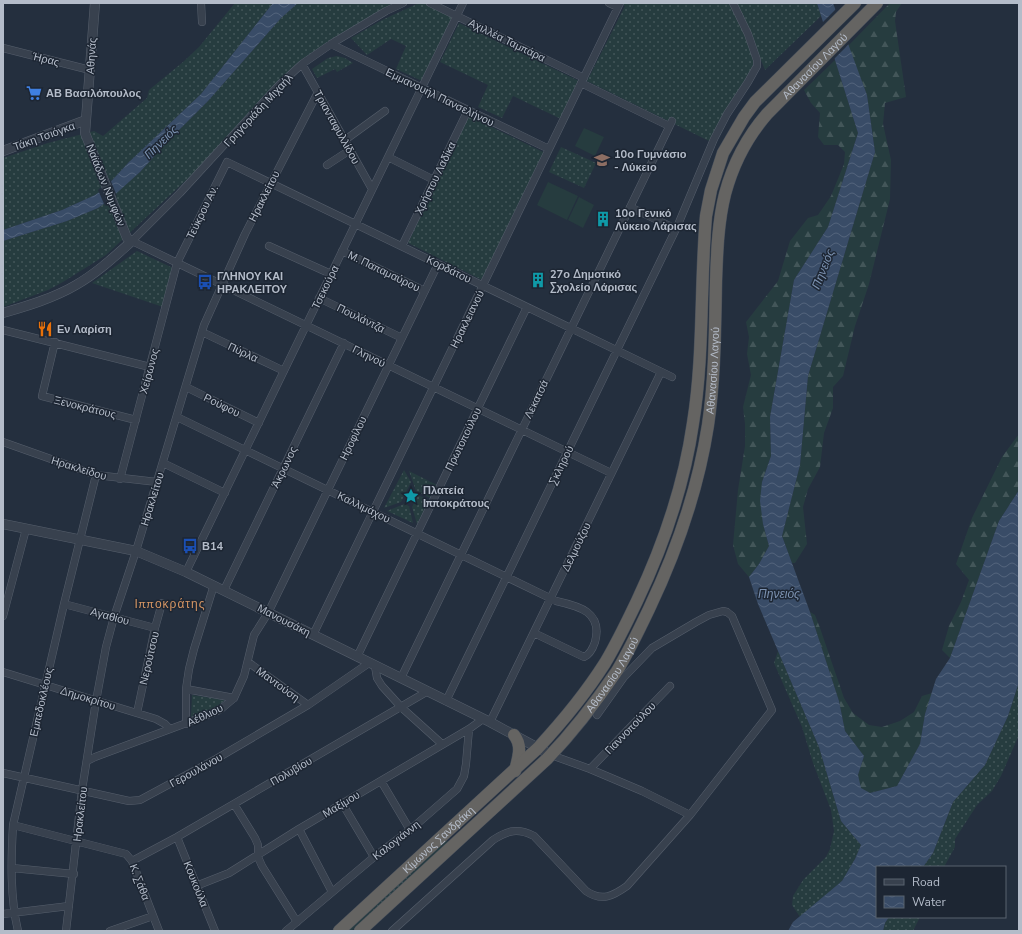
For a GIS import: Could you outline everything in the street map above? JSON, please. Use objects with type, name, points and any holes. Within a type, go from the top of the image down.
[{"type":"highway","name":"Αθανασίου Λαγού","points":[[538,748],[557,728],[604,663],[621,634],[645,584],[667,530],[682,480],[694,422],[706,216],[711,190],[723,153],[734,133],[755,102],[855,3]]},
{"type":"highway","name":"Αθανασίου Λαγού","points":[[551,755],[593,704],[617,670],[634,641],[661,583],[680,535],[696,484],[708,424],[711,392],[720,218],[732,170],[743,147],[755,128],[767,114],[877,3]]},
{"type":"highway","points":[[514,735],[517,739],[520,750],[515,771]]},
{"type":"highway","name":"Κίμωνος Σανδράκη","points":[[339,931],[515,771],[538,748]]},
{"type":"highway","name":"Κίμωνος Σανδράκη","points":[[360,931],[551,755]]},
{"type":"street","name":"Αθηνάς","points":[[85,133],[95,3]]},
{"type":"street","points":[[200,3],[202,22]]},
{"type":"street","name":"Γρηγοριάδη Μιχαήλ","points":[[130,239],[180,193],[279,85],[302,64],[331,44],[386,11],[403,3]]},
{"type":"street","name":"Αχιλλέα Ταμπάρα","points":[[430,3],[671,123]]},
{"type":"street","name":"Τσεκούρα","points":[[186,572],[463,3]]},
{"type":"street","points":[[609,3],[619,5]]},
{"type":"street","points":[[630,207],[676,229],[714,139],[727,114],[757,66],[757,60],[748,34],[733,3]]},
{"type":"street","name":"Ηρακλειανού","points":[[313,635],[619,5]]},
{"type":"street","name":"Εμμανουήλ Πανσελήνου","points":[[331,44],[549,150]]},
{"type":"street","name":"Ήρας","points":[[3,48],[90,70]]},
{"type":"street","name":"Τριανταφυλλίδου","points":[[302,64],[372,189]]},
{"type":"street","name":"Ηρακλείτου","points":[[66,931],[74,874],[82,790],[96,701],[106,647],[114,617],[136,551],[202,332],[245,234],[318,92]]},
{"type":"street","name":"Χρήστου Λαδίκα","points":[[402,246],[468,110]]},
{"type":"street","points":[[345,140],[385,111]]},
{"type":"street","name":"Τάκη Τσιόγκα","points":[[3,151],[86,120]]},
{"type":"street","name":"Λεκατσά","points":[[401,678],[671,123]]},
{"type":"street","name":"Ναϊάδων Νυμφών","points":[[85,133],[130,239]]},
{"type":"street","points":[[327,165],[350,150]]},
{"type":"street","points":[[388,157],[434,180]]},
{"type":"street","name":"Κορδάτου","points":[[227,162],[672,377]]},
{"type":"street","name":"Τεύκρου Αν.","points":[[177,263],[227,162]]},
{"type":"street","name":"Σκληρού","points":[[446,701],[676,229]]},
{"type":"street","points":[[3,313],[48,298],[77,285],[108,263],[130,239]]},
{"type":"street","name":"Γληνού","points":[[130,239],[611,473]]},
{"type":"street","points":[[269,246],[331,274]]},
{"type":"street","name":"Μ. Παπαμαύρου","points":[[342,251],[425,291]]},
{"type":"street","name":"Χείρωνος","points":[[120,479],[177,263]]},
{"type":"street","name":"Ηροφίλου","points":[[268,613],[438,264]]},
{"type":"street","name":"Πουλάντζα","points":[[319,298],[402,338]]},
{"type":"street","name":"Πρωτοπούλου","points":[[357,657],[527,307]]},
{"type":"street","points":[[3,330],[150,367]]},
{"type":"street","name":"Πύρλα","points":[[202,332],[284,370]]},
{"type":"street","name":"Ξενοκράτους","points":[[55,342],[42,396],[136,420]]},
{"type":"street","name":"Άκρωνος","points":[[224,590],[344,343]]},
{"type":"street","name":"Δελμούζου","points":[[487,720],[534,633],[661,372]]},
{"type":"street","name":"Ρούφου","points":[[186,387],[259,423]]},
{"type":"street","name":"Καλλιμάχου","points":[[177,417],[556,601],[577,606],[588,612],[595,621],[596,639],[593,647],[584,657],[534,633]]},
{"type":"street","name":"Ηρακλείδου","points":[[3,442],[96,475],[120,479],[157,482]]},
{"type":"street","points":[[163,463],[225,493]]},
{"type":"street","name":"Εμπεδοκλέους","points":[[18,931],[14,913],[12,868],[13,825],[79,539],[96,475]]},
{"type":"street","name":"Μανουσάκη","points":[[3,524],[136,551],[186,572],[487,720],[551,755]]},
{"type":"street","points":[[3,616],[26,529]]},
{"type":"street","points":[[186,724],[186,689],[188,675],[194,649],[214,585]]},
{"type":"street","name":"Νερούτσου","points":[[137,713],[155,628],[162,603]]},
{"type":"street","name":"Αγαθίου","points":[[64,604],[155,628]]},
{"type":"street","points":[[392,931],[493,840],[504,833],[524,831],[534,836],[593,896],[605,897],[616,894],[627,886],[690,815],[772,710],[732,615],[723,611],[710,615],[685,628],[652,648],[624,677],[597,715]]},
{"type":"street","name":"Αέθλιου","points":[[87,761],[217,711],[234,698],[243,680],[254,635],[268,613]]},
{"type":"street","name":"Μαντούση","points":[[248,662],[308,705]]},
{"type":"street","points":[[372,664],[378,682],[401,707],[442,744]]},
{"type":"street","name":"Γερουλάνου","points":[[3,773],[129,801],[140,800],[216,759],[308,705],[372,664]]},
{"type":"street","name":"Δημοκρίτου","points":[[3,672],[160,720],[170,729]]},
{"type":"street","name":"Γιαννοπούλου","points":[[590,769],[670,686]]},
{"type":"street","points":[[186,689],[234,698]]},
{"type":"street","name":"Πολυβίου","points":[[132,861],[177,837],[428,691]]},
{"type":"street","name":"Μαξίμου","points":[[196,886],[229,873],[342,803],[442,744],[487,720]]},
{"type":"street","name":"Καλογιάννη","points":[[286,931],[374,857],[410,830],[457,789],[464,776],[469,729]]},
{"type":"street","points":[[551,755],[590,769],[642,791],[690,815]]},
{"type":"street","points":[[381,781],[410,830]]},
{"type":"street","points":[[342,803],[374,857]]},
{"type":"street","points":[[234,804],[254,835],[258,845],[258,855],[262,866],[297,922]]},
{"type":"street","name":"Κ. Σάθα","points":[[13,825],[77,840],[126,854],[132,861],[158,931]]},
{"type":"street","points":[[299,829],[332,892]]},
{"type":"street","name":"Κουκούλα","points":[[177,837],[215,931]]},
{"type":"street","points":[[12,868],[74,874]]},
{"type":"street","points":[[3,914],[69,906]]},
{"type":"street","points":[[110,931],[153,916]]},
{"type":"green space","points":[[235,3],[273,3],[201,94],[129,162],[104,189],[95,195],[62,210],[3,230],[3,158],[48,143],[94,131],[103,136],[147,98],[149,90],[199,47]]},
{"type":"green space","points":[[298,3],[393,3],[333,39],[301,62],[197,170],[106,255],[48,290],[3,307],[3,241],[67,221],[98,208],[140,172],[168,141],[208,101],[281,18]]},
{"type":"green space","points":[[419,3],[423,3],[453,17],[422,81],[396,69],[406,46],[391,39],[367,55],[351,38],[382,20]]},
{"type":"green space","points":[[619,3],[729,3],[748,41],[754,65],[709,141],[587,81],[625,6]]},
{"type":"green space","points":[[737,3],[817,3],[821,16],[765,70]]},
{"type":"green space","points":[[890,3],[902,3],[896,12],[895,21],[906,97],[885,103],[883,124],[891,160],[890,199],[869,284],[855,326],[843,376],[833,387],[833,408],[824,433],[820,467],[808,489],[803,507],[807,544],[795,563],[792,563],[782,536],[800,465],[808,376],[875,152],[867,95],[848,46]]},
{"type":"green space","points":[[459,23],[579,81],[561,119],[513,96],[502,118],[478,107],[488,85],[440,62]]},
{"type":"green space","points":[[337,56],[345,58],[353,63],[337,72],[335,69],[317,78],[312,69],[328,58]]},
{"type":"green space","points":[[835,60],[858,133],[828,227],[794,280],[770,417],[771,456],[762,482],[763,524],[769,546],[759,564],[749,577],[738,564],[733,545],[738,490],[745,446],[743,407],[751,375],[747,354],[749,337],[746,322],[778,281],[790,241],[808,218],[818,215],[831,196],[844,164],[845,152],[838,145],[824,145],[818,137],[820,113],[811,103],[804,90]]},
{"type":"green space","points":[[469,116],[545,153],[484,281],[408,243]]},
{"type":"green space","points":[[584,128],[604,137],[595,156],[575,146]]},
{"type":"green space","points":[[561,147],[596,163],[584,188],[549,172]]},
{"type":"green space","points":[[548,182],[578,196],[567,220],[537,205]]},
{"type":"green space","points":[[579,197],[594,205],[583,228],[568,220]]},
{"type":"green space","points":[[137,251],[173,268],[163,307],[92,283]]},
{"type":"green space","points":[[1019,434],[1019,490],[999,521],[950,658],[942,650],[949,626],[961,602],[969,580],[956,564],[972,518],[1002,457]]},
{"type":"green space","points":[[404,470],[411,482],[401,502],[384,508]]},
{"type":"green space","points":[[409,471],[437,485],[430,498],[416,491]]},
{"type":"green space","points":[[418,495],[429,500],[417,524],[412,507]]},
{"type":"green space","points":[[404,504],[409,506],[413,523],[387,511]]},
{"type":"green space","points":[[810,612],[815,615],[844,698],[853,713],[869,725],[882,727],[900,721],[914,712],[922,696],[932,693],[925,714],[920,744],[897,786],[870,793],[860,788],[858,775],[864,756],[845,731],[839,701]]},
{"type":"green space","points":[[778,651],[819,747],[841,821],[861,845],[855,859],[842,881],[800,917],[792,905],[793,896],[803,880],[826,857],[830,849],[834,831],[831,810],[813,763],[802,727],[774,663]]},
{"type":"green space","points":[[1019,682],[1019,735],[1001,776],[992,791],[977,805],[955,839],[955,847],[945,866],[924,866],[933,853],[953,802],[985,765],[1008,716]]},
{"type":"green space","points":[[192,695],[224,701],[213,709],[191,717]]},
{"type":"green space","points":[[446,840],[448,842],[351,931],[346,931]]},
{"type":"green space","points":[[888,918],[920,918],[913,931],[883,931]]},
{"type":"water","name":"Πηνειός","points":[[273,3],[298,3],[281,18],[208,101],[168,141],[140,172],[109,200],[98,208],[67,221],[3,241],[3,230],[62,210],[95,195],[104,189],[129,162],[201,94]]},
{"type":"water","points":[[817,3],[833,3],[867,95],[875,152],[808,376],[800,465],[782,536],[810,612],[839,701],[845,731],[864,756],[858,775],[861,788],[870,793],[897,786],[920,744],[925,714],[936,679],[950,658],[999,521],[1019,490],[1019,682],[1008,716],[985,765],[953,802],[933,853],[924,866],[876,866],[876,918],[888,918],[883,931],[788,931],[793,922],[842,881],[855,859],[861,845],[841,821],[819,747],[758,604],[749,577],[759,564],[769,546],[763,524],[760,501],[762,482],[771,456],[770,417],[794,280],[828,227],[858,133]]},
{"type":"pier","points":[[837,8],[849,44],[833,60],[821,24]]},
{"type":"pier","points":[[110,179],[117,196],[105,206],[98,190]]},
{"type":"place","name":"ΑΒ Βασιλόπουλος","points":[[34,93]]},
{"type":"place","name":"10ο Γυμνάσιο - Λύκειο","points":[[602,160]]},
{"type":"place","name":"10ο Γενικό Λύκειο Λάρισας","points":[[603,219]]},
{"type":"place","name":"27ο Δημοτικό Σχολείο Λάρισας","points":[[538,280]]},
{"type":"place","name":"ΓΛΗΝΟΥ ΚΑΙ ΗΡΑΚΛΕΙΤΟΥ","points":[[205,282]]},
{"type":"place","name":"Εν Λαρίση","points":[[45,329]]},
{"type":"place","name":"Πλατεία Ιπποκράτους","points":[[411,496]]},
{"type":"place","name":"Β14","points":[[190,546]]},
{"type":"district","name":"Ιπποκράτης","points":[[170,604]]}]
